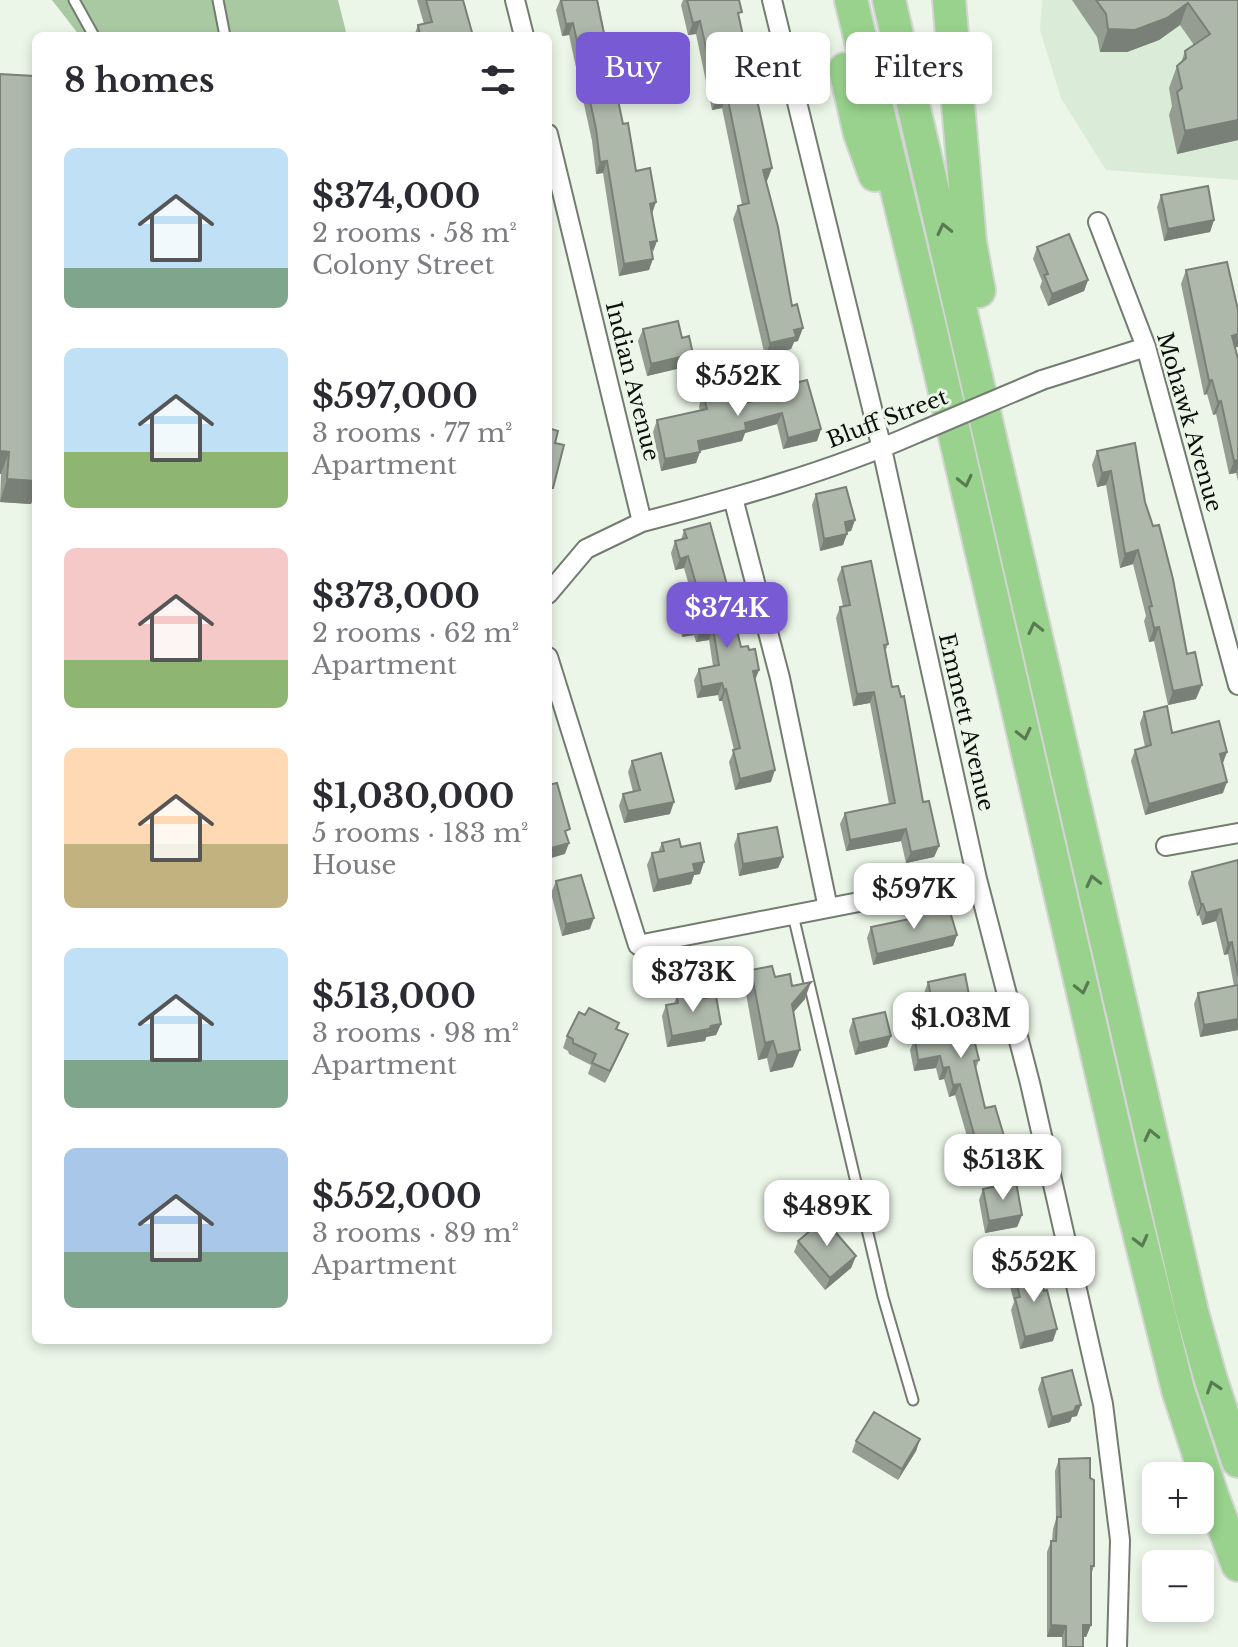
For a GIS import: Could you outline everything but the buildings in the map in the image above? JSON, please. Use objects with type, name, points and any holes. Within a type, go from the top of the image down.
[{"type":"highway","points":[[829,0],[860,134],[929,323]]},
{"type":"highway","points":[[851,0],[1178,1390],[1238,1565]]},
{"type":"highway","points":[[889,0],[1192,1312],[1238,1461]]},
{"type":"highway","points":[[949,0],[970,242],[991,356],[1006,496]]},
{"type":"street","points":[[515,0],[523,32]]},
{"type":"street","name":"Emmett Avenue","points":[[772,0],[882,449],[977,879],[1030,1083],[1103,1404],[1120,1540],[1117,1647]]},
{"type":"street","name":"Indian Avenue","points":[[552,151],[642,522]]},
{"type":"street","name":"Mohawk Avenue","points":[[1098,222],[1146,347],[1238,685]]},
{"type":"street","name":"Bluff Street","points":[[642,522],[733,498],[882,449],[1042,380],[1146,347]]},
{"type":"street","points":[[733,498],[780,678],[828,908]]},
{"type":"street","points":[[552,589],[586,549],[642,522]]},
{"type":"street","points":[[552,670],[638,945],[977,879]]},
{"type":"street","points":[[1166,846],[1238,833]]},
{"type":"lane","points":[[74,0],[92,32]]},
{"type":"lane","points":[[218,0],[224,32]]},
{"type":"lane","points":[[793,915],[883,1297],[913,1400]]},
{"type":"shaded area","points":[[1042,0],[1238,0],[1238,180],[1106,170],[1061,98],[1040,30]]},
{"type":"green space","points":[[52,0],[338,0],[346,32],[76,32]]}]
